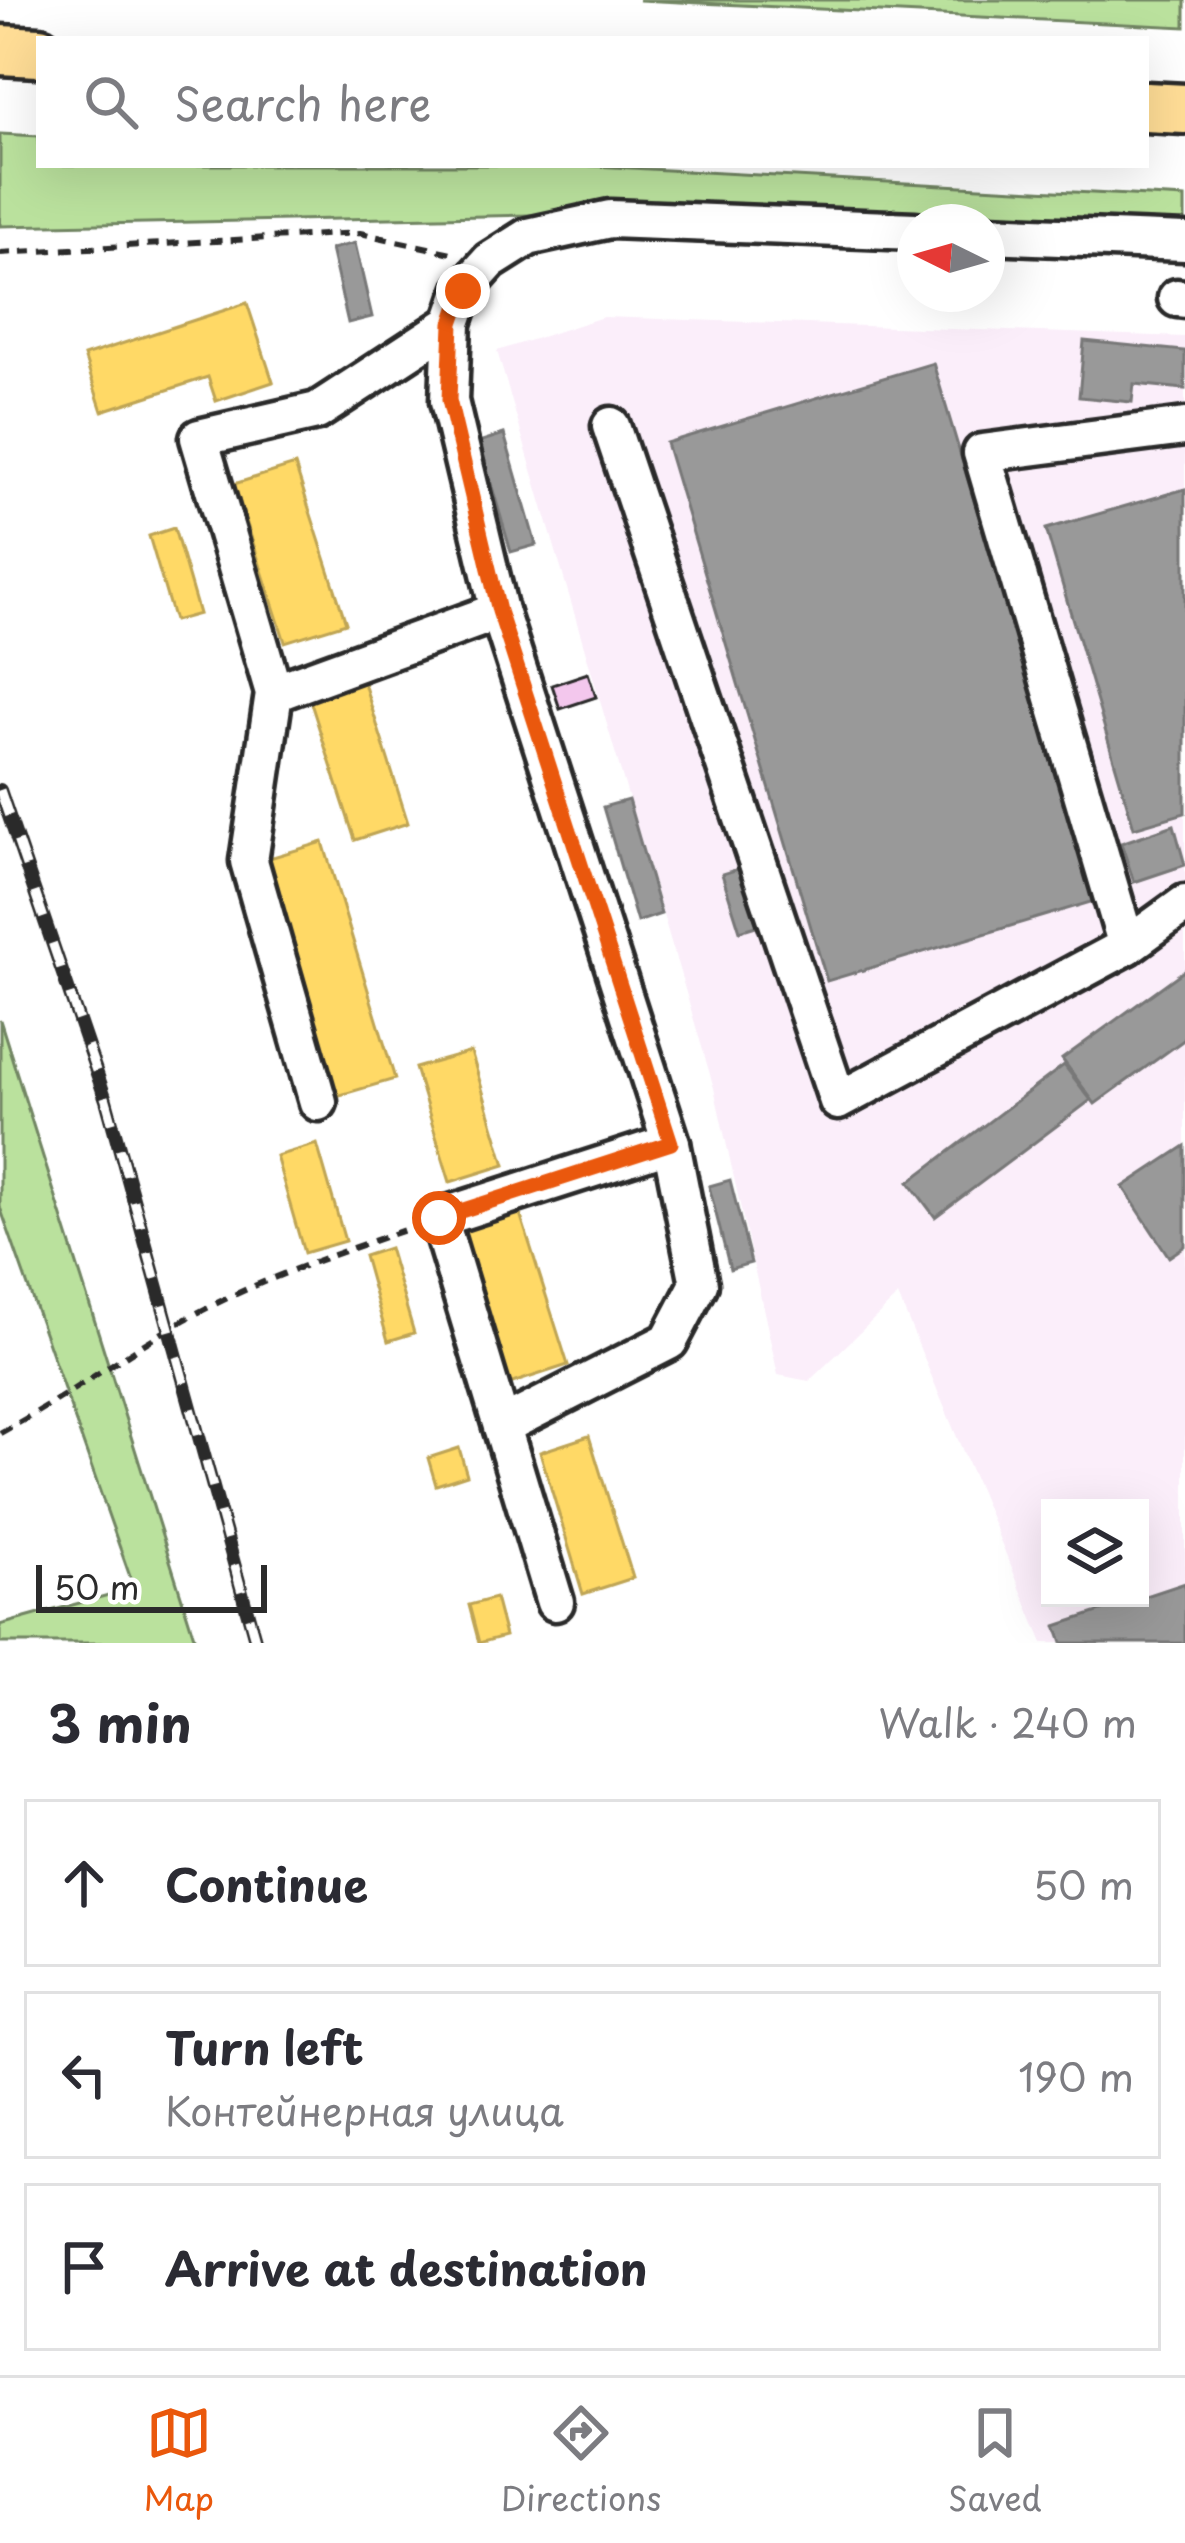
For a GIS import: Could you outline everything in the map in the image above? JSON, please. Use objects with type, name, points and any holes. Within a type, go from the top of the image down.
[{"type":"main road","points":[[0,50],[36,52]]},
{"type":"main road","points":[[1149,107],[1185,109]]},
{"type":"street","points":[[502,1426],[668,1341],[699,1284],[671,1143],[499,611],[449,400],[452,323],[463,291],[490,261],[528,237],[610,219],[897,230]]},
{"type":"street","points":[[1005,235],[1185,242]]},
{"type":"street","points":[[318,1102],[249,861],[274,693],[199,438],[317,411],[452,323]]},
{"type":"street","points":[[611,426],[838,1101],[1127,946],[1185,904]]},
{"type":"street","points":[[1127,946],[982,452],[1185,427]]},
{"type":"street","points":[[274,693],[499,611]]},
{"type":"street","points":[[555,1602],[439,1218],[671,1143]]},
{"type":"path","points":[[0,253],[360,233],[490,261]]},
{"type":"path","points":[[0,1433],[206,1310],[320,1260],[439,1218]]},
{"type":"shaded area","points":[[603,317],[1185,337],[1185,1643],[1043,1643],[898,1296],[809,1381],[778,1375],[714,1088],[497,351]]},
{"type":"green space","points":[[639,0],[1185,0],[1185,27]]},
{"type":"green space","points":[[0,134],[36,136],[36,168],[630,168],[1185,198],[1185,226],[1005,220],[1005,204],[897,204],[897,217],[722,211],[0,226]]},
{"type":"green space","points":[[0,1020],[196,1643],[0,1643],[0,1625],[134,1588],[0,1207]]},
{"type":"building: Homes","points":[[247,303],[273,382],[216,401],[208,377],[102,411],[84,356]]},
{"type":"building: Homes","points":[[295,465],[346,623],[285,642],[234,484]]},
{"type":"building: Homes","points":[[174,528],[199,614],[174,621],[149,536]]},
{"type":"building: Homes","points":[[363,680],[408,823],[355,840],[309,697]]},
{"type":"building: Homes","points":[[323,842],[395,1079],[337,1096],[266,859]]},
{"type":"building: Homes","points":[[471,1052],[505,1165],[450,1182],[415,1068]]},
{"type":"building: Homes","points":[[317,1144],[345,1241],[304,1253],[276,1156]]},
{"type":"building: Homes","points":[[517,1204],[568,1365],[506,1385],[455,1223]]},
{"type":"building: Homes","points":[[389,1248],[414,1333],[388,1341],[364,1256]]},
{"type":"building: Homes","points":[[589,1436],[633,1578],[583,1594],[540,1452]]},
{"type":"building: Homes","points":[[459,1448],[467,1475],[436,1485],[428,1458]]},
{"type":"building: Homes","points":[[495,1598],[505,1636],[479,1643],[469,1605]]},
{"type":"building: Industry","points":[[355,243],[372,317],[348,323],[331,249]]},
{"type":"building: Industry","points":[[1084,341],[1185,351],[1185,389],[1134,384],[1132,402],[1079,397]]},
{"type":"building: Industry","points":[[933,363],[1094,901],[827,981],[666,443]]},
{"type":"building: Industry","points":[[504,434],[536,545],[511,552],[479,442]]},
{"type":"building: Industry","points":[[1185,489],[1185,813],[1134,828],[1046,529]]},
{"type":"building: Industry","points":[[628,800],[661,914],[637,922],[603,807]]},
{"type":"building: Industry","points":[[1174,825],[1185,865],[1134,882],[1121,843]]},
{"type":"building: Industry","points":[[748,866],[766,923],[740,931],[722,874]]},
{"type":"building: Industry","points":[[1185,970],[1185,1039],[1095,1104],[1062,1059]]},
{"type":"building: Industry","points":[[1064,1065],[1091,1100],[935,1217],[909,1182]]},
{"type":"building: Industry","points":[[1185,1146],[1185,1246],[1169,1257],[1123,1187]]},
{"type":"building: Industry","points":[[730,1180],[751,1263],[730,1269],[709,1186]]},
{"type":"building: Industry","points":[[1185,1583],[1185,1643],[1062,1643],[1056,1626],[1113,1607],[1149,1607],[1149,1595]]},
{"type":"building: Other","points":[[588,673],[596,697],[560,709],[552,685]]},
{"type":"railway","points":[[0,790],[106,1100],[256,1643]]},
{"type":"route","points":[[439,1218],[671,1143],[499,611],[449,400],[452,323],[463,291]]}]
